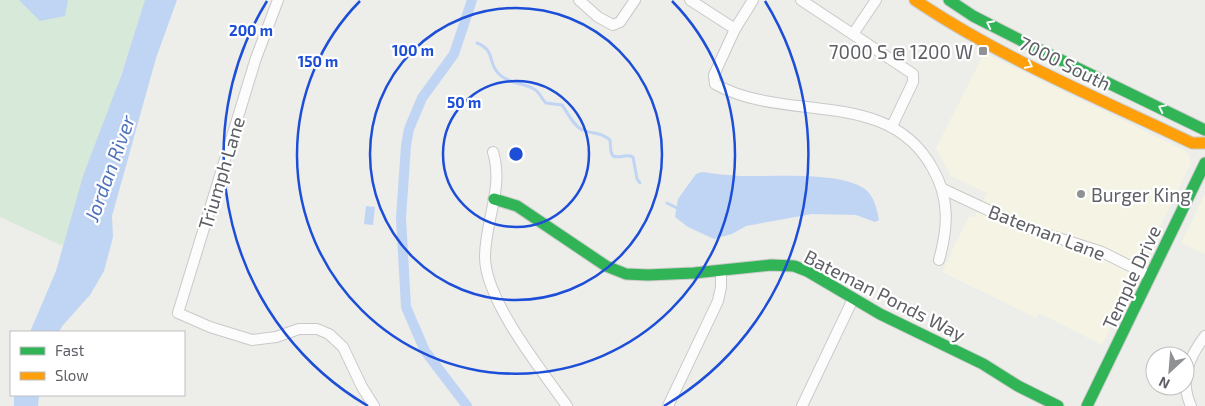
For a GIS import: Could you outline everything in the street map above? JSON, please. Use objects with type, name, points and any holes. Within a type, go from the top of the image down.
[{"type":"main road","name":"7000 South","points":[[915,0],[945,20],[1010,56],[1192,143],[1205,143]]},
{"type":"main road","name":"7000 South","points":[[949,0],[974,16],[1032,46],[1205,130]]},
{"type":"main road","name":"Temple Drive","points":[[1088,406],[1205,163]]},
{"type":"main road","name":"Bateman Ponds Way","points":[[494,199],[516,206],[595,259],[616,271],[626,274],[648,275],[721,271],[771,265],[794,266],[817,276],[853,299],[982,364],[1018,386],[1058,406]]},
{"type":"street","name":"Triumph Lane","points":[[278,0],[256,58],[178,313],[210,327],[252,340],[276,338],[299,328],[317,329],[336,339],[344,347],[373,406]]},
{"type":"street","points":[[579,0],[598,17],[613,25],[620,22],[635,0]]},
{"type":"street","points":[[690,0],[735,29]]},
{"type":"street","points":[[753,0],[735,29],[714,75],[713,78],[716,84],[742,96],[760,101],[837,110],[892,126],[912,140],[922,150],[931,164],[943,189],[946,228],[939,260]]},
{"type":"street","points":[[801,0],[911,72],[914,76],[913,82],[892,126]]},
{"type":"street","points":[[854,34],[876,0]]},
{"type":"street","points":[[493,152],[498,179],[485,255],[487,272],[518,336],[567,406]]},
{"type":"street","name":"Bateman Lane","points":[[943,189],[1024,227],[1102,252],[1150,276]]},
{"type":"street","points":[[668,406],[718,301],[721,271]]},
{"type":"street","points":[[802,406],[853,299]]},
{"type":"street","points":[[1191,406],[1187,399],[1186,373],[1193,351],[1205,336]]},
{"type":"shaded area","points":[[0,0],[146,0],[63,246],[0,217]]},
{"type":"shaded area","points":[[984,53],[1184,150],[1188,154],[1191,163],[1102,345],[1039,313],[1036,318],[942,272],[969,216],[974,218],[987,193],[951,176],[936,148]]},
{"type":"shaded area","points":[[1205,194],[1205,254],[1181,243]]},
{"type":"water","points":[[19,0],[68,0],[65,16],[40,21]]},
{"type":"water","name":"Jordan River","points":[[145,0],[177,0],[156,58],[112,216],[113,237],[104,271],[90,295],[60,331],[30,331],[56,271],[83,176],[121,76]]},
{"type":"water","points":[[702,172],[740,176],[822,177],[853,183],[865,189],[871,195],[879,220],[875,222],[856,215],[812,214],[746,226],[732,234],[714,239],[688,227],[675,217],[678,199],[696,174]]},
{"type":"water","points":[[366,206],[375,207],[373,225],[364,224]]},
{"type":"water","points":[[14,396],[39,396],[38,406],[14,406]]},
{"type":"waterway","points":[[467,406],[425,351],[406,307],[401,218],[406,145],[409,129],[422,98],[454,54],[472,0]]},
{"type":"waterway","points":[[477,43],[487,49],[495,69],[502,77],[534,89],[546,103],[562,105],[574,123],[580,128],[603,135],[610,140],[613,156],[633,157],[637,179],[640,183]]},
{"type":"waterway","points":[[667,203],[677,208]]},
{"type":"traffic: fast","points":[[949,0],[973,16],[1032,46],[1205,130]]},
{"type":"traffic: fast","points":[[1087,406],[1205,163]]},
{"type":"traffic: fast","points":[[494,199],[517,206],[606,266],[626,274],[694,273],[771,265],[794,266],[807,271],[880,314],[983,364],[1018,386],[1058,406]]},
{"type":"traffic: slow","points":[[915,0],[981,40],[1050,76],[1192,143],[1205,143]]},
{"type":"place","name":"7000 S @ 1200 W","points":[[983,51]]},
{"type":"place","name":"Burger King","points":[[1081,194]]}]
